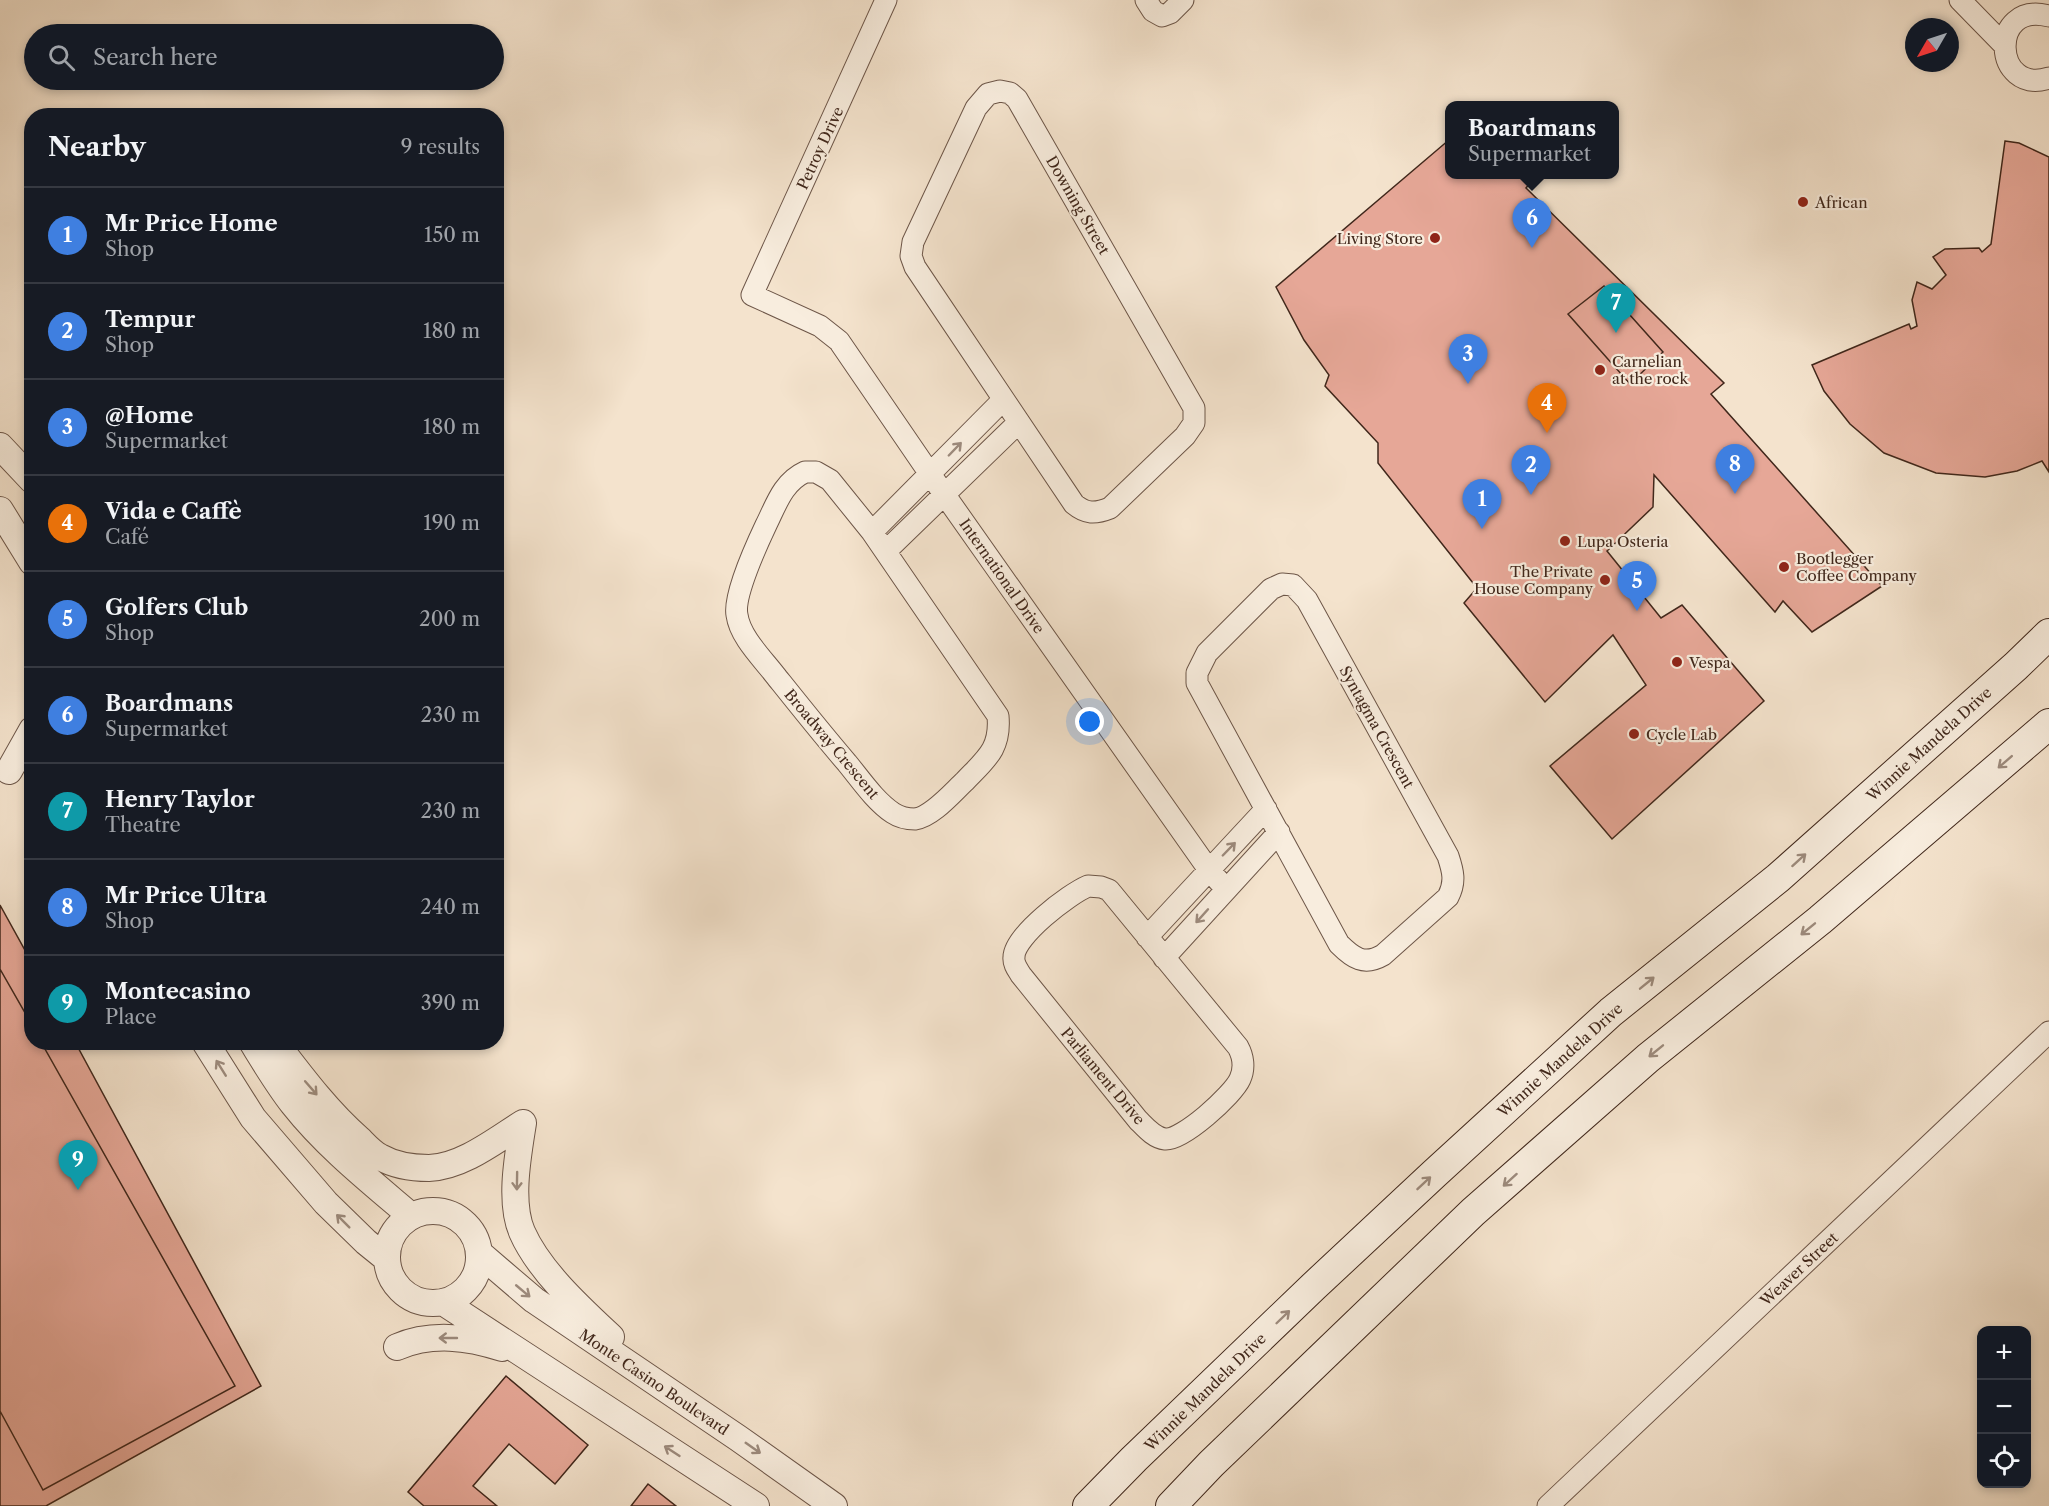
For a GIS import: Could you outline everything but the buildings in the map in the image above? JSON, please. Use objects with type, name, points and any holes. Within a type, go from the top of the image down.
[{"type":"main road","name":"Winnie Mandela Drive","points":[[1088,1506],[1134,1459],[1434,1174],[1611,1012],[1779,878],[2049,634]]},
{"type":"main road","points":[[1171,1506],[1211,1464],[1482,1205],[1648,1058],[1820,920],[2049,724]]},
{"type":"main road","points":[[1074,1506],[1134,1459]]},
{"type":"street","name":"Petroy Drive","points":[[752,295],[886,0]]},
{"type":"street","points":[[1146,0],[1154,11],[1162,16],[1170,13],[1183,0]]},
{"type":"street","points":[[1960,0],[2004,45]]},
{"type":"street","points":[[2034,10],[2020,18],[2011,27],[2004,45],[2005,55],[2015,72],[2024,77],[2047,80]]},
{"type":"street","name":"Downing Street","points":[[1000,91],[1010,93],[1017,99],[1194,408],[1195,416],[1194,423],[1185,436],[1110,508],[1100,513],[1091,513],[1074,504],[1003,400],[915,267],[911,256],[913,242],[976,108],[988,94],[1000,91]]},
{"type":"street","name":"International Drive","points":[[752,295],[820,326],[839,341],[1209,870],[1226,889]]},
{"type":"street","points":[[872,532],[1003,400]]},
{"type":"street","points":[[886,551],[1018,423]]},
{"type":"street","points":[[0,446],[24,472]]},
{"type":"street","name":"Broadway Crescent","points":[[805,472],[816,472],[830,480],[872,532],[998,716],[997,741],[990,756],[943,802],[916,819],[905,818],[893,813],[879,800],[814,724],[757,652],[737,616],[736,602],[762,534],[783,490],[795,476],[805,472]]},
{"type":"street","points":[[0,510],[24,549]]},
{"type":"street","name":"Syntagma Crescent","points":[[1282,584],[1293,585],[1307,600],[1448,856],[1454,874],[1453,888],[1448,897],[1383,955],[1375,959],[1360,960],[1352,957],[1339,944],[1266,809],[1203,695],[1197,682],[1197,673],[1207,653],[1271,589],[1282,584]]},
{"type":"street","points":[[9,771],[24,744]]},
{"type":"street","points":[[1147,938],[1266,809]]},
{"type":"street","points":[[1164,958],[1279,832]]},
{"type":"street","name":"Parliament Drive","points":[[1088,886],[1109,890],[1147,938],[1242,1054],[1243,1068],[1240,1080],[1188,1131],[1168,1140],[1160,1139],[1138,1120],[1021,975],[1013,957],[1017,946],[1049,911],[1076,891],[1088,886]]},
{"type":"street","name":"Weaver Street","points":[[1548,1506],[2049,1032]]},
{"type":"street","points":[[210,1050],[253,1118],[326,1203],[366,1242],[387,1258]]},
{"type":"street","points":[[257,1050],[294,1104],[322,1136],[411,1216]]},
{"type":"street","points":[[281,1050],[347,1129],[378,1156],[396,1164],[430,1168],[456,1161],[489,1146],[523,1123],[517,1160],[516,1202],[522,1231],[542,1267],[659,1386]]},
{"type":"street","points":[[425,1211],[439,1211],[453,1216],[470,1231],[478,1253],[478,1266],[474,1278],[457,1297],[443,1302],[429,1303],[408,1296],[392,1280],[387,1258],[387,1250],[395,1230],[411,1216],[425,1211]]},
{"type":"street","name":"Monte Casino Boulevard","points":[[478,1253],[534,1300],[834,1506]]},
{"type":"street","points":[[443,1302],[756,1506]]},
{"type":"street","points":[[397,1347],[418,1340],[455,1337],[476,1340],[544,1366]]},
{"type":"place","name":"African","points":[[1803,202]]},
{"type":"place","name":"Living Store","points":[[1435,238]]},
{"type":"place","name":"Boardmans","points":[[1532,248]]},
{"type":"place","name":"Henry Taylor","points":[[1616,333]]},
{"type":"place","name":"Carnelian at the rock","points":[[1600,370]]},
{"type":"place","name":"@Home","points":[[1468,384]]},
{"type":"place","name":"Vida e Caffè","points":[[1547,433]]},
{"type":"place","name":"Mr Price Ultra","points":[[1735,494]]},
{"type":"place","name":"Tempur","points":[[1531,495]]},
{"type":"place","name":"Mr Price Home","points":[[1482,529]]},
{"type":"place","name":"Lupa Osteria","points":[[1565,541]]},
{"type":"place","name":"Bootlegger Coffee Company","points":[[1784,567]]},
{"type":"place","name":"The Private House Company","points":[[1605,580]]},
{"type":"place","name":"Golfers Club","points":[[1637,611]]},
{"type":"place","name":"Vespa","points":[[1677,662]]},
{"type":"place","name":"Cycle Lab","points":[[1634,734]]},
{"type":"place","name":"Montecasino","points":[[78,1190]]}]
